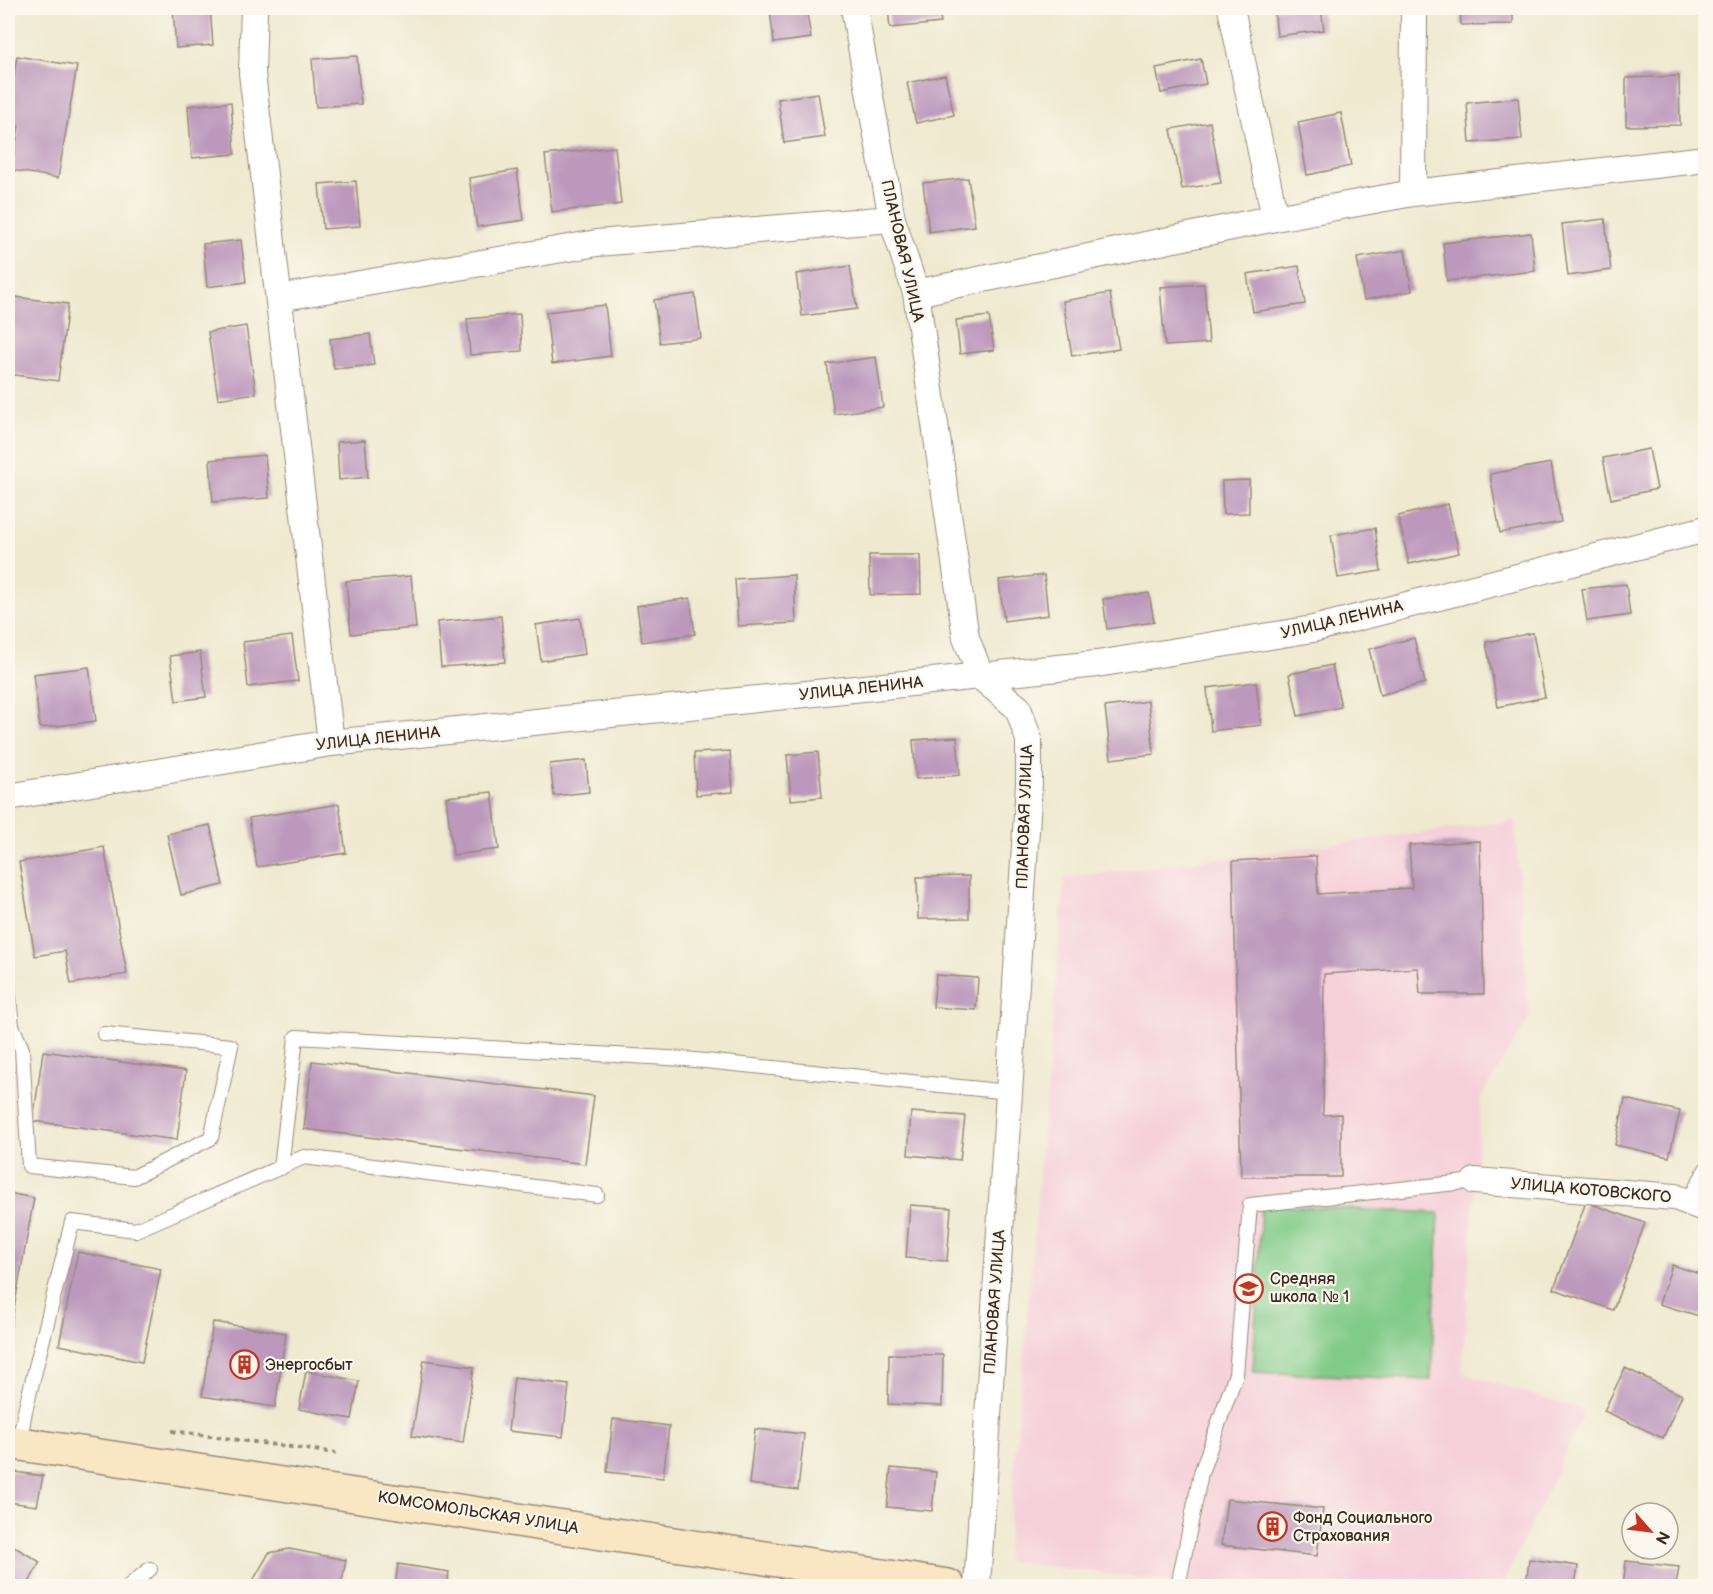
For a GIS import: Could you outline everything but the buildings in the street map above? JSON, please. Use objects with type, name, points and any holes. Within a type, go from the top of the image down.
[{"type":"main road","name":"КОМСОМОЛЬСКАЯ УЛИЦА","points":[[13,1443],[948,1587]]},
{"type":"street","points":[[254,8],[252,74],[331,743]]},
{"type":"street","name":"ПЛАНОВАЯ УЛИЦА","points":[[854,8],[892,219],[916,293],[966,638],[981,677],[1018,708],[1029,740],[1029,784],[977,1587]]},
{"type":"street","points":[[1231,8],[1275,218]]},
{"type":"street","points":[[1413,193],[1414,8]]},
{"type":"street","points":[[916,293],[1275,218],[1413,193],[1706,159]]},
{"type":"street","points":[[279,298],[597,243],[892,219]]},
{"type":"street","name":"УЛИЦА ЛЕНИНА","points":[[8,797],[331,743],[1097,664],[1313,629],[1706,529]]},
{"type":"street","name":"УЛИЦА КОТОВСКОГО","points":[[1475,1181],[1675,1197],[1697,1206]]},
{"type":"lane","points":[[8,988],[12,1026],[22,1049],[29,1166],[134,1177],[211,1138],[231,1046],[104,1034]]},
{"type":"lane","points":[[281,1168],[296,1037],[685,1059],[1009,1092]]},
{"type":"lane","points":[[13,1443],[25,1411],[72,1222],[136,1230],[304,1157],[597,1196]]},
{"type":"lane","points":[[1697,1206],[1706,1169]]},
{"type":"lane","points":[[1179,1587],[1201,1473],[1236,1374],[1250,1205],[1475,1181]]},
{"type":"lane","points":[[129,1587],[150,1569]]},
{"type":"path","points":[[165,1430],[336,1453]]},
{"type":"shaded area","name":"Средняя школа № 1","points":[[1515,821],[1529,1019],[1481,1097],[1462,1373],[1585,1411],[1502,1586],[1206,1586],[1006,1561],[1065,878]]},
{"type":"green space","points":[[1261,1205],[1439,1213],[1431,1380],[1253,1372]]},
{"type":"place","name":"Средняя школа № 1","points":[[1249,1288]]},
{"type":"place","name":"Энергосбыт","points":[[244,1365]]},
{"type":"place","name":"Фонд Социального Страхования","points":[[1272,1527]]}]
